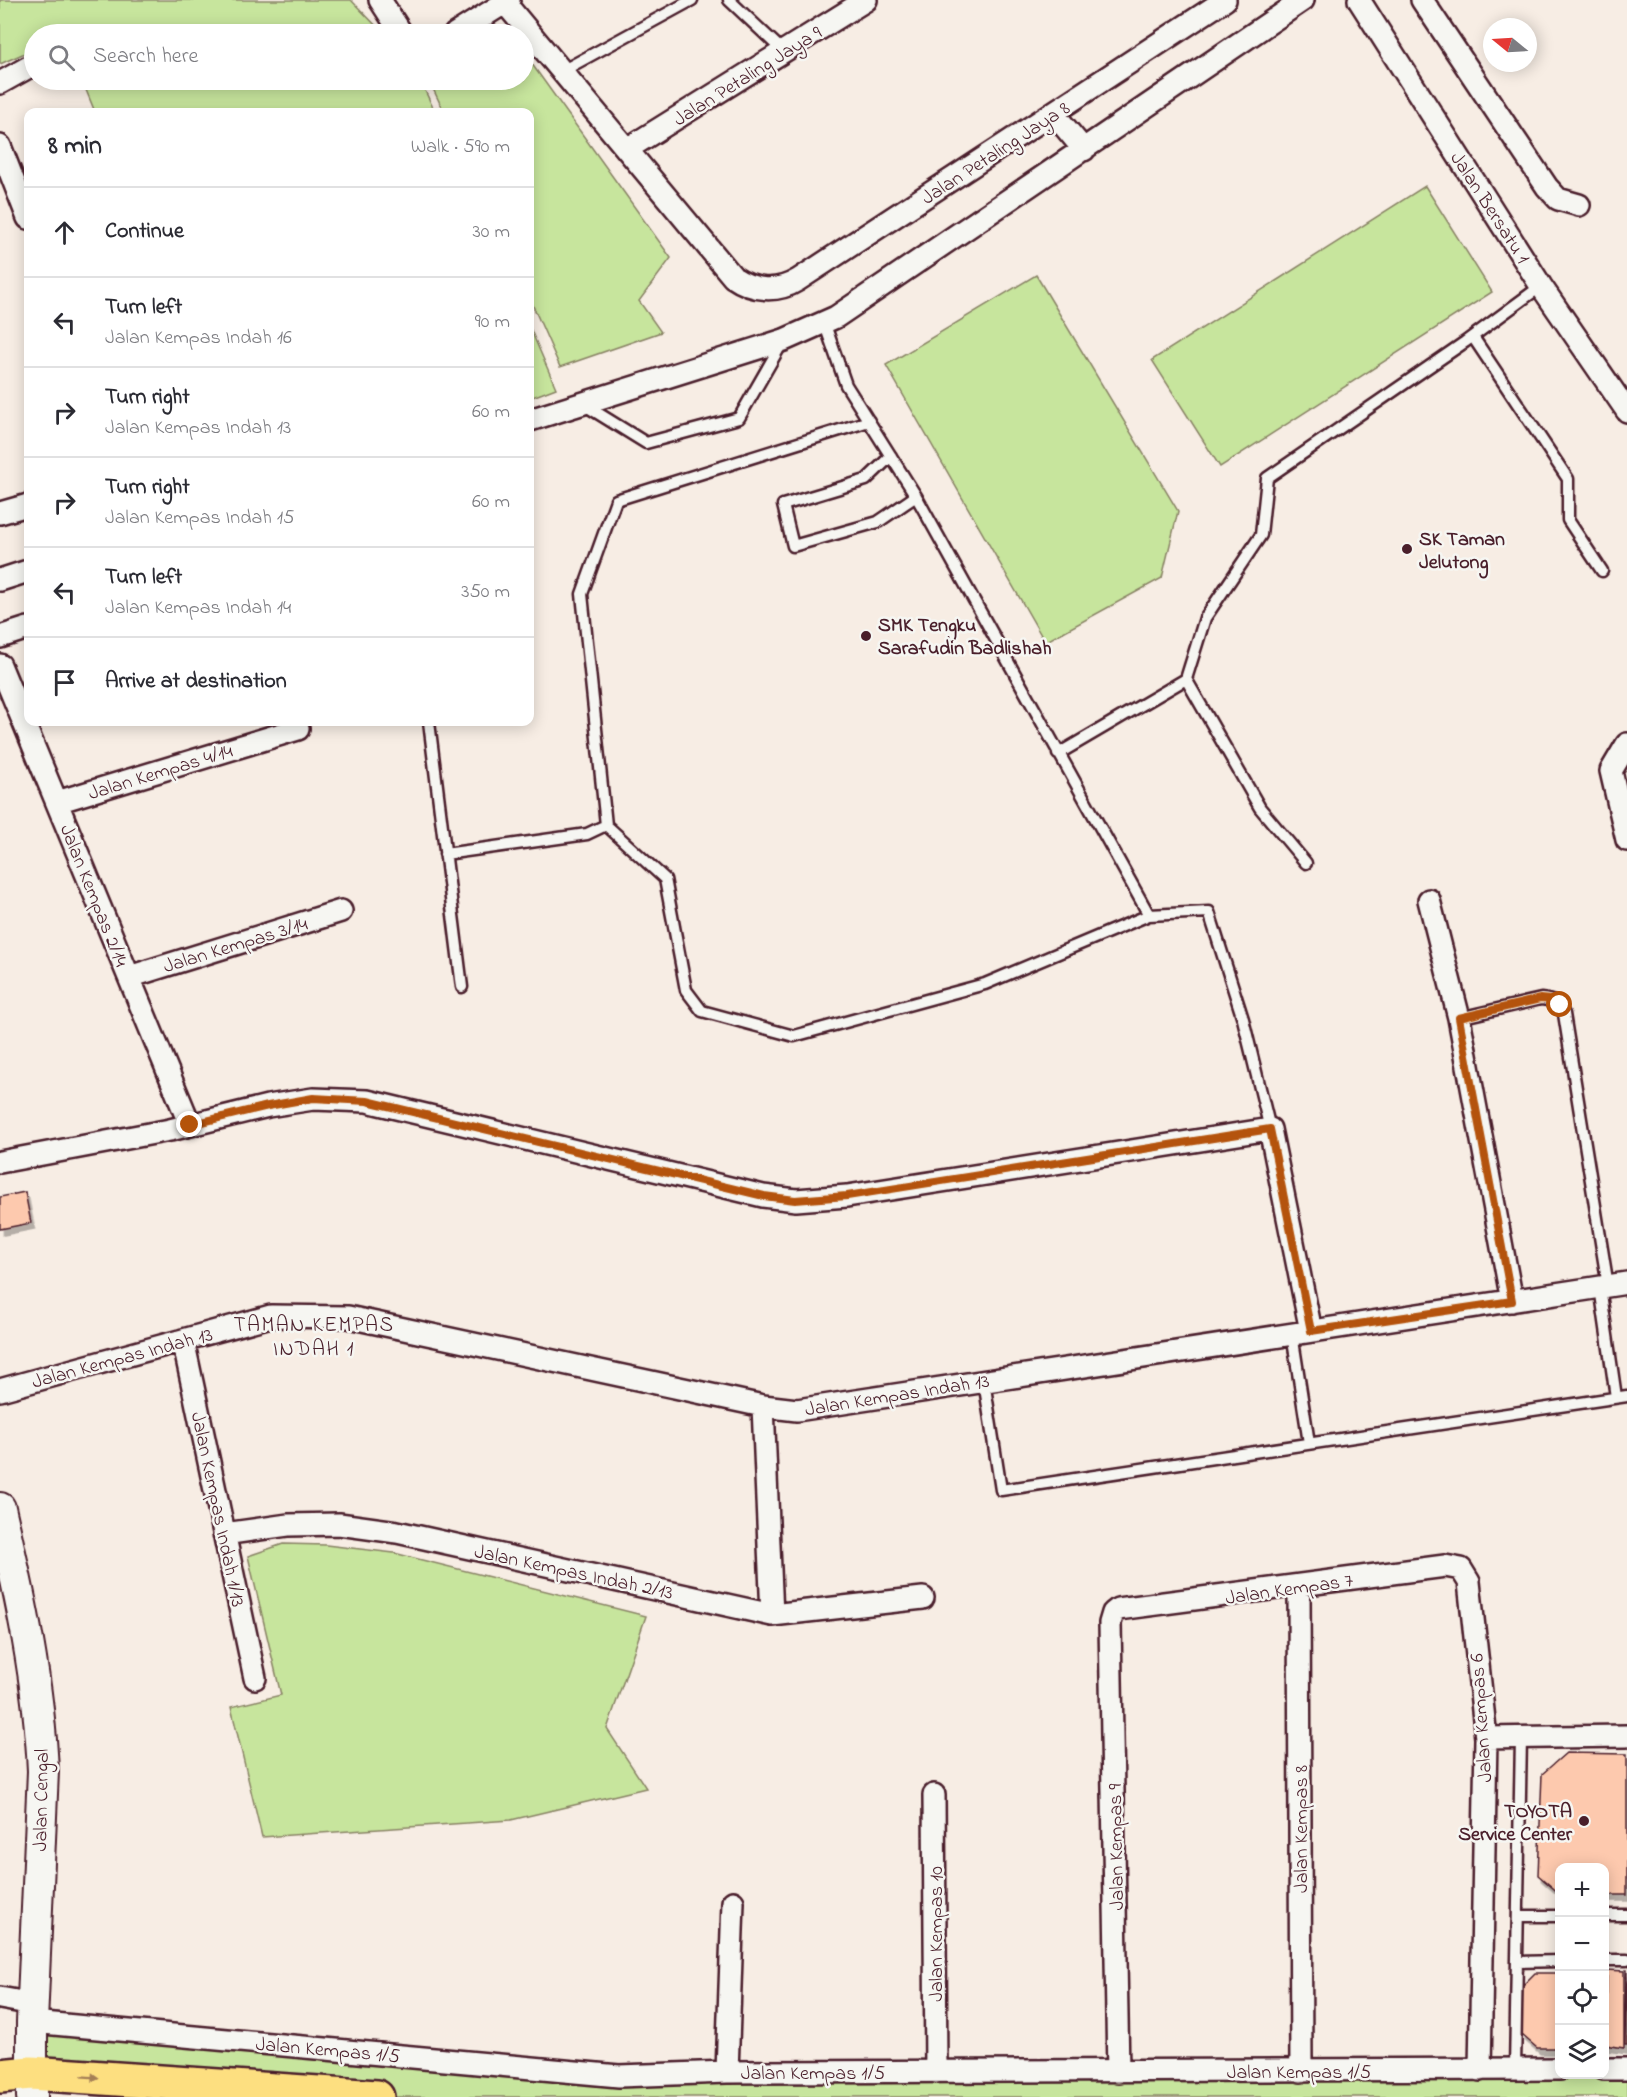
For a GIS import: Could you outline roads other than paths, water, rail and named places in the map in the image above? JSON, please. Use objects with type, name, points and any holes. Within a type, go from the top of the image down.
[{"type":"main road","points":[[21,2082],[377,2097]]},
{"type":"street","points":[[380,0],[396,24]]},
{"type":"street","name":"Jalan Petaling Jaya 9","points":[[627,149],[866,0]]},
{"type":"street","name":"Jalan Petaling Jaya 8","points":[[627,149],[733,277],[744,284],[775,289],[798,280],[1225,0]]},
{"type":"street","points":[[534,419],[784,340],[836,317],[1303,0]]},
{"type":"street","name":"Jalan Bersatu 1","points":[[1359,0],[1541,286],[1627,411]]},
{"type":"street","points":[[1422,0],[1547,187],[1558,199],[1579,205]]},
{"type":"street","points":[[471,24],[507,1],[525,24]]},
{"type":"street","points":[[534,35],[627,149]]},
{"type":"street","points":[[0,83],[24,70]]},
{"type":"street","points":[[1054,114],[1084,150]]},
{"type":"street","points":[[0,146],[24,208]]},
{"type":"street","points":[[0,513],[24,506]]},
{"type":"street","points":[[0,580],[24,572]]},
{"type":"street","points":[[0,637],[24,629]]},
{"type":"street","name":"Jalan Kempas 2/14","points":[[0,665],[24,723]]},
{"type":"street","name":"Jalan Kempas 2/14","points":[[25,726],[190,1125]]},
{"type":"street","name":"Jalan Kempas 4/14","points":[[57,802],[298,729]]},
{"type":"street","points":[[1627,744],[1611,771],[1627,840]]},
{"type":"street","points":[[1429,900],[1459,1018],[1512,1301]]},
{"type":"street","name":"Jalan Kempas 3/14","points":[[129,977],[342,910]]},
{"type":"street","points":[[0,1162],[190,1125],[268,1106],[313,1098],[367,1101],[764,1196],[795,1200],[847,1196],[1270,1129],[1302,1333]]},
{"type":"street","name":"Jalan Kempas Indah 13","points":[[0,1390],[271,1316],[348,1317],[763,1406],[797,1410],[1612,1286]]},
{"type":"street","name":"Jalan Kempas Indah 1/13","points":[[183,1340],[255,1678]]},
{"type":"street","points":[[763,1406],[772,1615]]},
{"type":"street","name":"Jalan Cengal","points":[[0,1508],[26,1621],[41,1732],[43,1771],[32,2013],[21,2082]]},
{"type":"street","name":"Jalan Kempas Indah 2/13","points":[[224,1534],[288,1526],[339,1524],[396,1532],[772,1615],[923,1598]]},
{"type":"street","name":"Jalan Kempas 7","points":[[1110,1623],[1113,1613],[1118,1609],[1445,1566],[1461,1569],[1469,1582]]},
{"type":"street","name":"Jalan Kempas 6","points":[[1469,1582],[1486,1738],[1480,2070]]},
{"type":"street","name":"Jalan Kempas 8","points":[[1299,1587],[1301,2071]]},
{"type":"street","name":"Jalan Kempas 9","points":[[1110,1623],[1118,2072]]},
{"type":"street","points":[[1486,1738],[1627,1736]]},
{"type":"street","name":"Jalan Kempas 10","points":[[934,1795],[936,2072]]},
{"type":"street","points":[[727,2072],[733,1902]]},
{"type":"street","name":"Jalan Kempas 1/5","points":[[0,1998],[32,2013],[619,2076],[727,2072],[1555,2069]]},
{"type":"street","points":[[1609,2069],[1627,2069]]},
{"type":"lane","points":[[562,71],[692,0]]},
{"type":"lane","points":[[729,0],[784,52]]},
{"type":"lane","points":[[1058,753],[1186,679],[1205,618],[1260,536],[1267,478],[1473,337],[1541,286]]},
{"type":"lane","points":[[824,322],[846,385],[916,496],[1149,915]]},
{"type":"lane","points":[[1473,337],[1568,479],[1568,520],[1602,571]]},
{"type":"lane","points":[[582,404],[646,442],[739,418],[784,340]]},
{"type":"lane","points":[[869,421],[616,500],[582,594],[606,825],[666,879],[687,990],[702,1011],[794,1036],[985,984],[1149,915],[1209,912],[1243,1019],[1270,1129]]},
{"type":"lane","points":[[891,456],[866,480],[783,504],[794,546],[878,522],[916,496]]},
{"type":"lane","points":[[1186,679],[1260,808],[1306,863]]},
{"type":"lane","points":[[429,726],[462,987]]},
{"type":"lane","points":[[445,854],[587,834],[606,825]]},
{"type":"lane","points":[[984,1381],[1001,1490],[1622,1396],[1612,1286],[1564,1014],[1560,1005],[1551,1000],[1540,999],[1459,1018]]},
{"type":"lane","points":[[1302,1333],[1309,1443]]},
{"type":"lane","points":[[1515,2069],[1521,1737]]},
{"type":"lane","points":[[1609,1915],[1627,1915]]},
{"type":"lane","points":[[1518,1916],[1555,1916]]},
{"type":"lane","points":[[1609,1960],[1627,1960]]},
{"type":"lane","points":[[1517,1962],[1555,1961]]},
{"type":"place","name":"SK Taman Jelutong","points":[[1407,549]]},
{"type":"place","name":"SMK Tengku Sarafudin Badlishah","points":[[866,636]]},
{"type":"place","name":"TOYOTA Service Center","points":[[1584,1821]]},
{"type":"district","name":"TAMAN KEMPAS INDAH 1","points":[[314,1336]]}]
